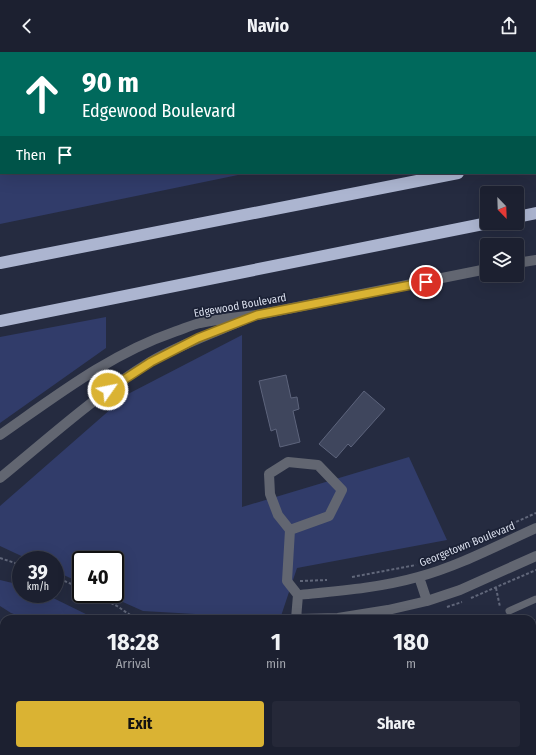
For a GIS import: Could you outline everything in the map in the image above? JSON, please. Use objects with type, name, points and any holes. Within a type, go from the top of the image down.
[{"type":"highway","points":[[0,263],[453,174]]},
{"type":"highway","points":[[524,216],[536,213]]},
{"type":"highway","points":[[0,321],[480,225]]},
{"type":"street","points":[[524,262],[536,260]]},
{"type":"street","name":"Edgewood Boulevard","points":[[0,435],[89,373],[127,351],[162,336],[199,324],[227,318],[257,315],[480,270]]},
{"type":"street","points":[[0,478],[108,390],[151,362],[198,338],[257,315]]},
{"type":"street","points":[[290,530],[329,516],[342,490],[318,466],[288,462],[268,474],[270,494],[278,515],[290,530],[287,581],[298,595],[296,615]]},
{"type":"street","name":"Georgetown Boulevard","points":[[298,595],[364,588],[419,577],[460,562],[536,528]]},
{"type":"street","points":[[357,615],[388,610],[427,601],[460,590],[536,556]]},
{"type":"street","points":[[419,577],[427,601]]},
{"type":"lane","points":[[509,611],[536,599]]},
{"type":"path","points":[[351,577],[418,564],[536,513]]},
{"type":"path","points":[[0,558],[12,562]]},
{"type":"path","points":[[287,581],[328,580]]},
{"type":"path","points":[[496,588],[501,610]]},
{"type":"path","points":[[111,603],[130,615]]},
{"type":"shaded area","points":[[0,174],[238,175],[0,224]]},
{"type":"shaded area","points":[[106,317],[106,348],[0,423],[0,337]]},
{"type":"shaded area","points":[[242,335],[242,507],[409,457],[447,540],[297,568],[281,615],[212,615],[143,611],[124,602],[124,551],[72,551],[72,579],[64,575],[64,551],[12,552],[0,546],[0,506],[128,394]]},
{"type":"shaded area","points":[[0,580],[12,583],[12,603],[63,603],[88,615],[17,615],[0,606]]},
{"type":"building","points":[[286,375],[291,398],[297,397],[299,409],[293,411],[300,442],[280,447],[276,429],[271,431],[259,381]]},
{"type":"building","points":[[364,391],[385,409],[351,447],[348,444],[336,458],[319,444]]},
{"type":"route","points":[[108,390],[151,362],[198,338],[257,315],[426,282]]}]
